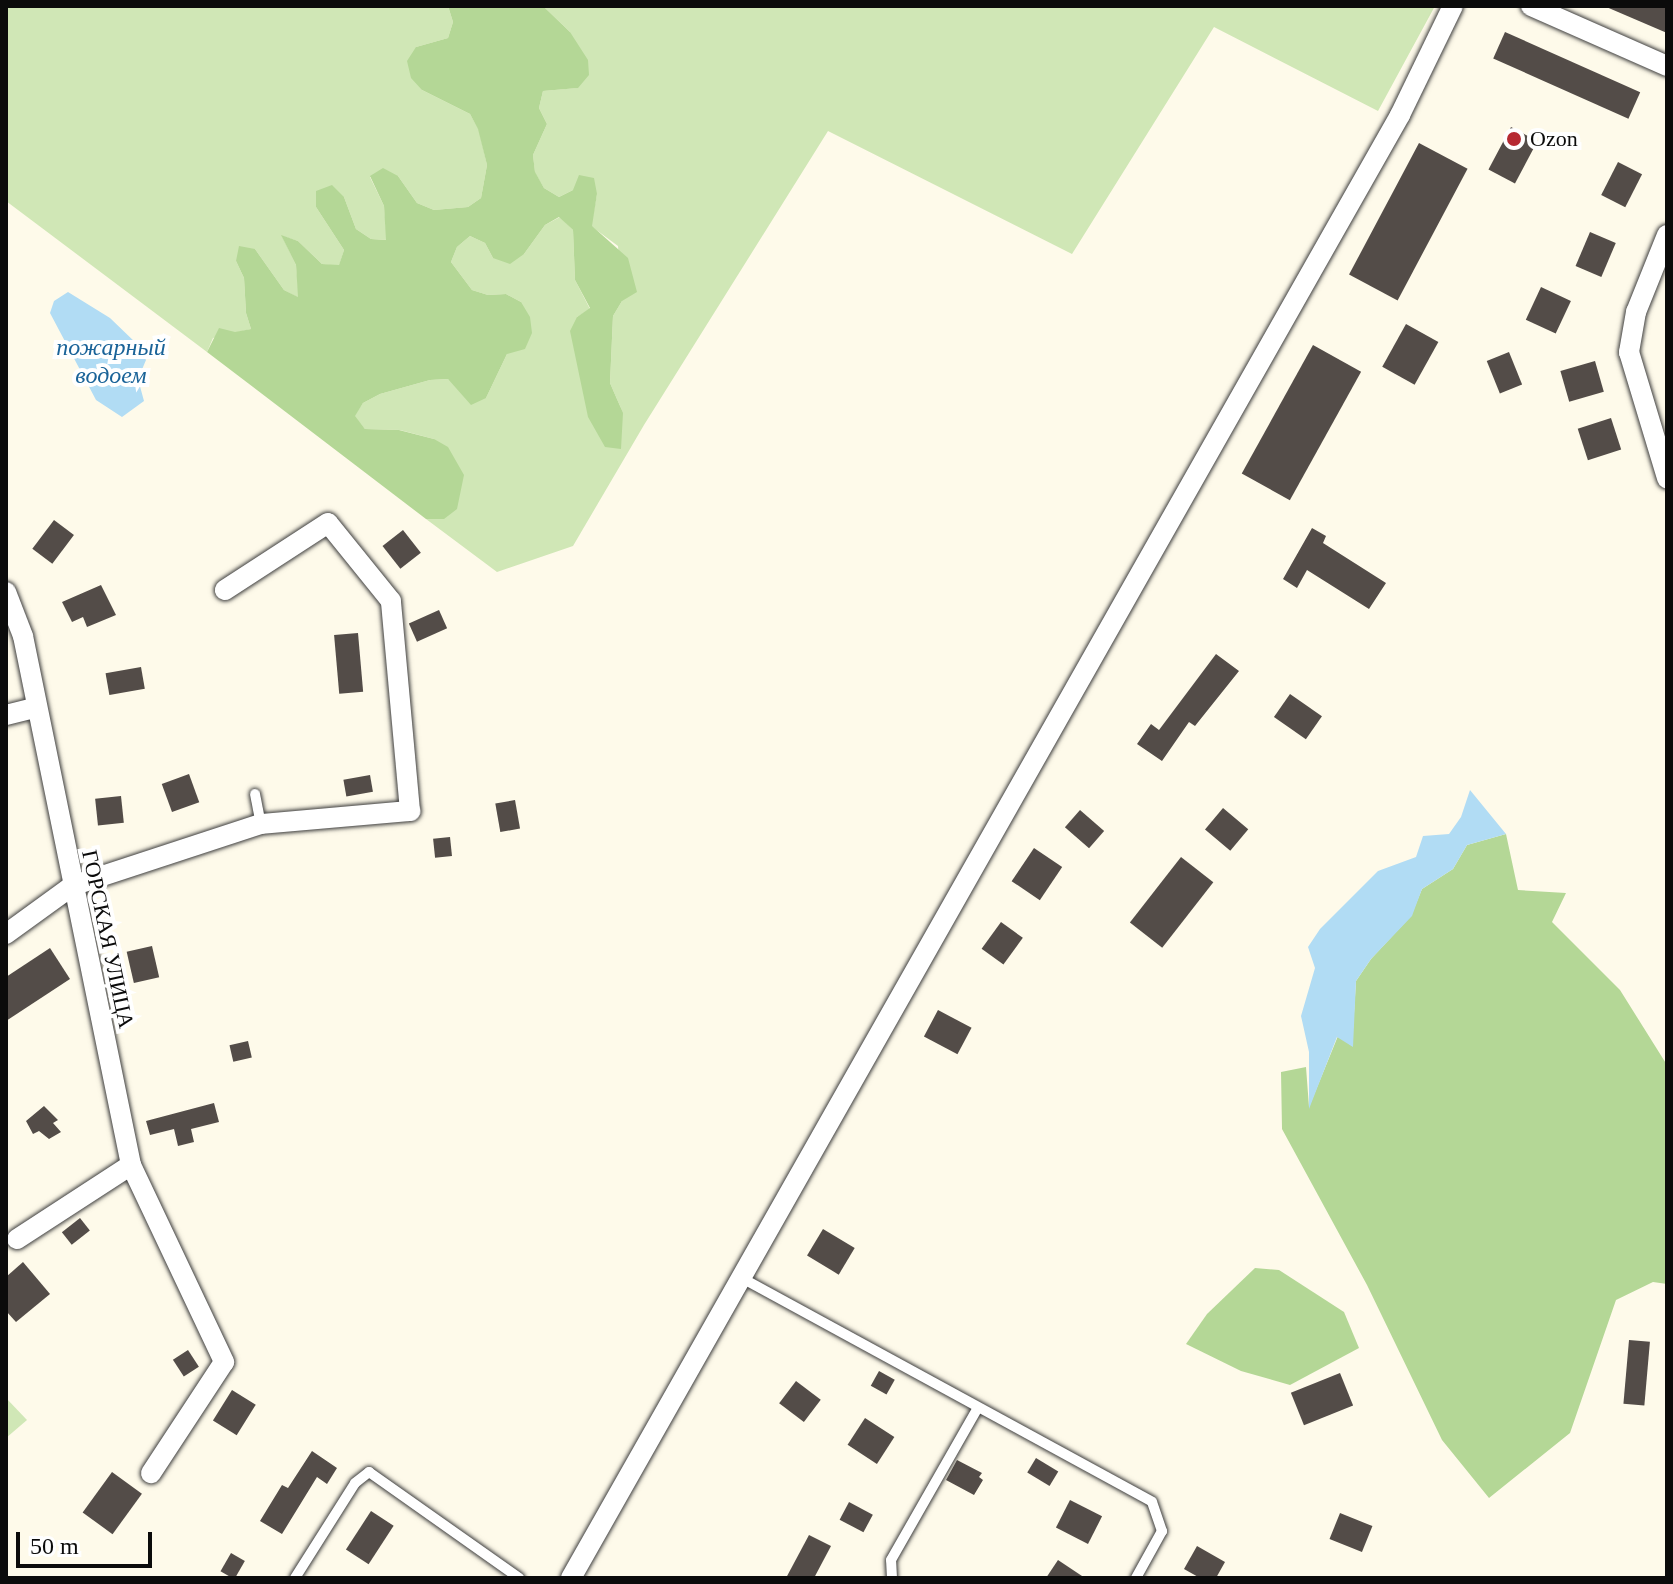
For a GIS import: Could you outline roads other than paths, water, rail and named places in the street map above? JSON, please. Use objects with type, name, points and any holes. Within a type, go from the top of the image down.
[{"type":"street","points":[[571,1578],[1400,115],[1453,6]]},
{"type":"street","points":[[1531,6],[1667,66]]},
{"type":"street","points":[[1667,235],[1636,312],[1629,352],[1667,478]]},
{"type":"street","points":[[6,934],[72,886],[261,824],[410,811],[391,601],[328,523],[225,590]]},
{"type":"street","name":"ГОРСКАЯ УЛИЦА","points":[[6,592],[23,636],[131,1165],[224,1362],[151,1473]]},
{"type":"street","points":[[6,715],[37,707]]},
{"type":"street","points":[[17,1239],[131,1165]]},
{"type":"lane","points":[[255,794],[261,824]]},
{"type":"lane","points":[[740,1277],[1152,1502],[1162,1531],[1136,1578]]},
{"type":"lane","points":[[892,1578],[891,1560],[977,1409]]},
{"type":"lane","points":[[295,1578],[355,1483],[369,1472],[519,1578]]},
{"type":"water","name":"пожарный водоем","points":[[68,292],[110,318],[137,344],[146,360],[138,379],[144,401],[122,417],[96,400],[50,313],[54,301]]},
{"type":"water","points":[[1470,790],[1506,834],[1467,845],[1453,869],[1422,889],[1412,916],[1371,959],[1356,981],[1353,1047],[1337,1037],[1309,1109],[1309,1052],[1301,1016],[1315,968],[1308,947],[1320,929],[1378,871],[1416,857],[1423,836],[1449,834],[1461,817]]},
{"type":"place","name":"Ozon","points":[[1514,139]]}]
